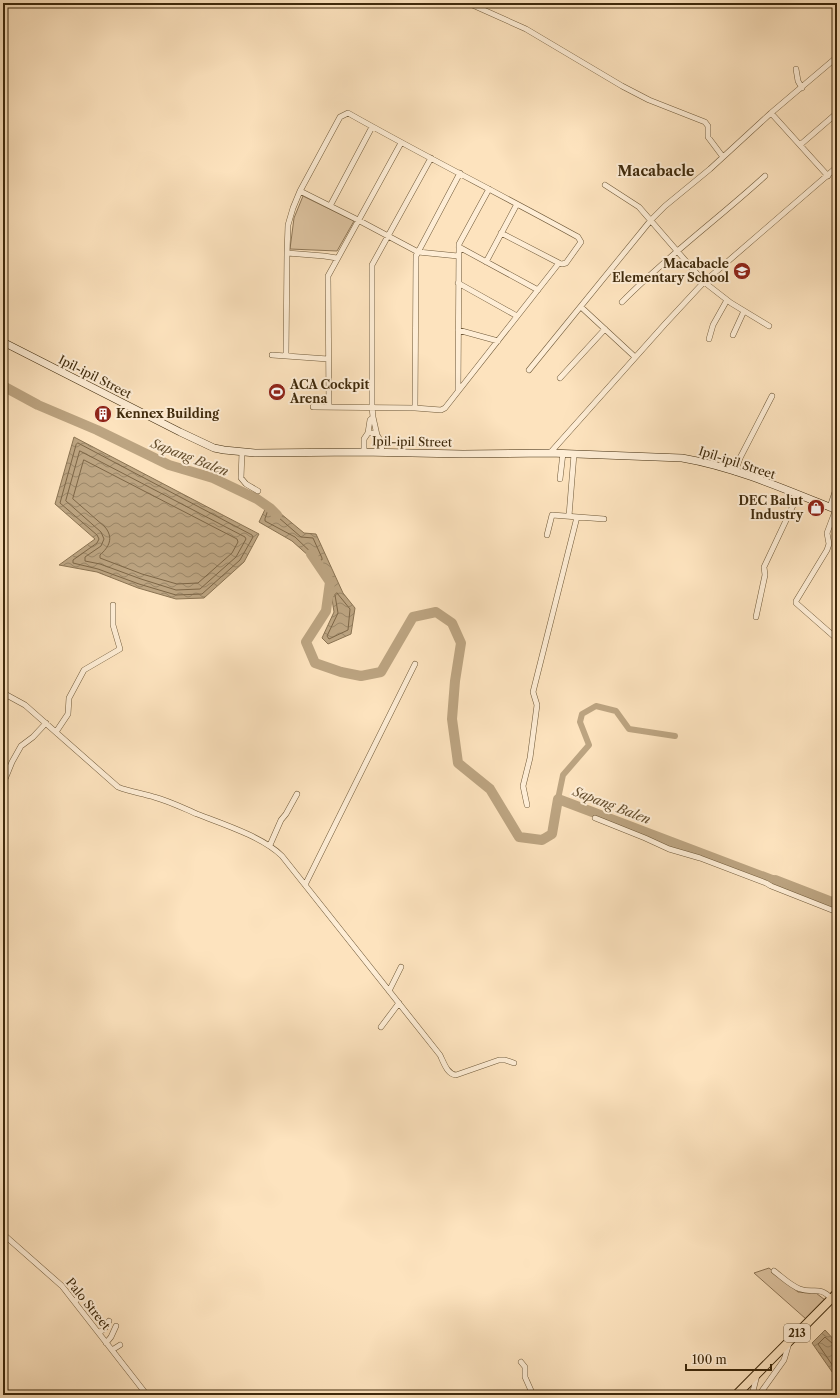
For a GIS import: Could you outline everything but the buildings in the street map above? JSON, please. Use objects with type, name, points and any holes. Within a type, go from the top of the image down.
[{"type":"main road","name":"213","points":[[736,1395],[834,1296]]},
{"type":"street","points":[[468,3],[526,29],[622,86],[649,100],[705,122],[708,126],[708,137],[723,157]]},
{"type":"street","points":[[529,370],[664,206],[837,58]]},
{"type":"street","points":[[796,69],[798,81],[802,88]]},
{"type":"street","points":[[286,355],[288,225],[300,191],[340,117],[348,113],[400,143],[489,188],[578,237],[581,244],[566,263],[562,264],[501,233]]},
{"type":"street","points":[[772,113],[828,176]]},
{"type":"street","points":[[800,145],[837,114]]},
{"type":"street","points":[[330,206],[372,126]]},
{"type":"street","points":[[329,407],[328,276],[400,143]]},
{"type":"street","points":[[382,452],[372,407],[372,265],[431,158]]},
{"type":"street","points":[[550,453],[704,282],[837,168]]},
{"type":"street","points":[[415,408],[416,259],[418,252],[460,173]]},
{"type":"street","points":[[622,302],[677,251],[739,200],[765,176]]},
{"type":"street","points":[[606,185],[639,207],[704,282],[727,300],[769,326]]},
{"type":"street","points":[[458,390],[458,247],[489,188]]},
{"type":"street","points":[[300,191],[388,235],[418,252],[458,256]]},
{"type":"street","points":[[486,262],[517,204]]},
{"type":"street","points":[[458,247],[538,290]]},
{"type":"street","points":[[287,253],[337,258]]},
{"type":"street","points":[[313,407],[415,408],[441,410],[445,408],[559,263]]},
{"type":"street","points":[[458,283],[517,316]]},
{"type":"street","points":[[709,339],[714,325],[727,300]]},
{"type":"street","points":[[581,307],[635,358]]},
{"type":"street","points":[[733,335],[744,311]]},
{"type":"street","points":[[560,378],[605,329]]},
{"type":"street","points":[[458,330],[498,341]]},
{"type":"street","name":"Ipil-ipil Street","points":[[3,342],[214,448],[261,453],[550,453],[682,458],[735,472],[834,509]]},
{"type":"street","points":[[272,355],[328,359]]},
{"type":"street","points":[[735,472],[740,458],[772,396]]},
{"type":"street","points":[[364,452],[364,439],[368,433],[370,420],[373,417]]},
{"type":"street","points":[[368,433],[377,435]]},
{"type":"street","points":[[242,452],[241,478],[246,484],[258,491]]},
{"type":"street","points":[[560,479],[563,454]]},
{"type":"street","points":[[569,516],[574,454]]},
{"type":"street","points":[[835,492],[834,509],[827,533],[829,544],[827,550],[796,603],[837,639]]},
{"type":"street","points":[[756,617],[765,575],[764,567],[798,495]]},
{"type":"street","points":[[547,535],[552,515],[604,519]]},
{"type":"street","points":[[527,805],[523,786],[530,758],[537,705],[533,692],[577,517]]},
{"type":"street","points":[[56,732],[68,714],[69,698],[84,670],[120,649],[113,625],[113,605]]},
{"type":"street","points":[[305,885],[415,664]]},
{"type":"street","points":[[3,693],[20,702],[46,723],[118,787],[124,790],[154,796],[270,845],[282,856],[399,1003],[440,1055],[449,1072],[456,1074],[499,1060],[506,1060],[514,1063]]},
{"type":"street","points":[[3,784],[12,762],[21,746],[33,737],[46,723]]},
{"type":"street","points":[[270,845],[281,820],[297,794]]},
{"type":"street","points":[[595,818],[669,849],[700,858],[837,912]]},
{"type":"street","points":[[389,991],[402,967]]},
{"type":"street","points":[[381,1027],[399,1003]]},
{"type":"street","name":"Palo Street","points":[[3,1234],[62,1286],[147,1395]]},
{"type":"street","points":[[774,1271],[799,1289],[809,1291],[820,1290],[834,1296]]},
{"type":"street","points":[[75,1302],[79,1296],[79,1291]]},
{"type":"street","points":[[99,1333],[105,1328],[109,1321]]},
{"type":"street","points":[[106,1343],[111,1338],[116,1326]]},
{"type":"street","points":[[760,1395],[784,1360],[790,1340]]},
{"type":"street","points":[[112,1350],[120,1345]]},
{"type":"street","points":[[521,1362],[525,1367],[525,1377],[533,1395]]},
{"type":"street","points":[[752,1395],[758,1373]]},
{"type":"shaded area","points":[[303,196],[354,221],[337,251],[290,249],[294,218]]},
{"type":"shaded area","points":[[769,1268],[798,1292],[816,1293],[825,1300],[806,1319],[754,1273]]},
{"type":"water","points":[[74,437],[259,534],[244,562],[204,598],[176,599],[138,588],[97,572],[59,565],[95,539],[55,504]]},
{"type":"water","points":[[268,503],[304,533],[316,534],[343,593],[355,608],[351,634],[328,644],[322,638],[334,612],[328,573],[292,541],[259,522]]},
{"type":"water","points":[[825,1330],[837,1343],[837,1379],[812,1343]]},
{"type":"waterway","name":"Sapang Balen","points":[[3,386],[38,405],[97,430],[169,465],[213,478],[257,499],[277,515]]},
{"type":"waterway","name":"Sapang Balen","points":[[311,554],[330,582],[326,611],[306,642],[315,663],[341,672],[361,676],[381,672],[413,617],[436,612],[452,623],[461,643],[455,681],[452,719],[458,763],[490,789],[519,837],[542,840],[552,834],[558,799],[772,880]]},
{"type":"waterway","points":[[558,799],[563,775],[589,745],[580,722],[582,714],[596,706],[616,711],[629,729],[675,736]]},
{"type":"waterway","name":"Sapang Balen","points":[[775,880],[837,904]]},
{"type":"place","name":"Macabacle Elementary School","points":[[742,271]]},
{"type":"place","name":"ACA Cockpit Arena","points":[[277,392]]},
{"type":"place","name":"Kennex Building","points":[[103,414]]},
{"type":"place","name":"DEC Balut Industry","points":[[816,508]]},
{"type":"district","name":"Macabacle","points":[[656,171]]}]
